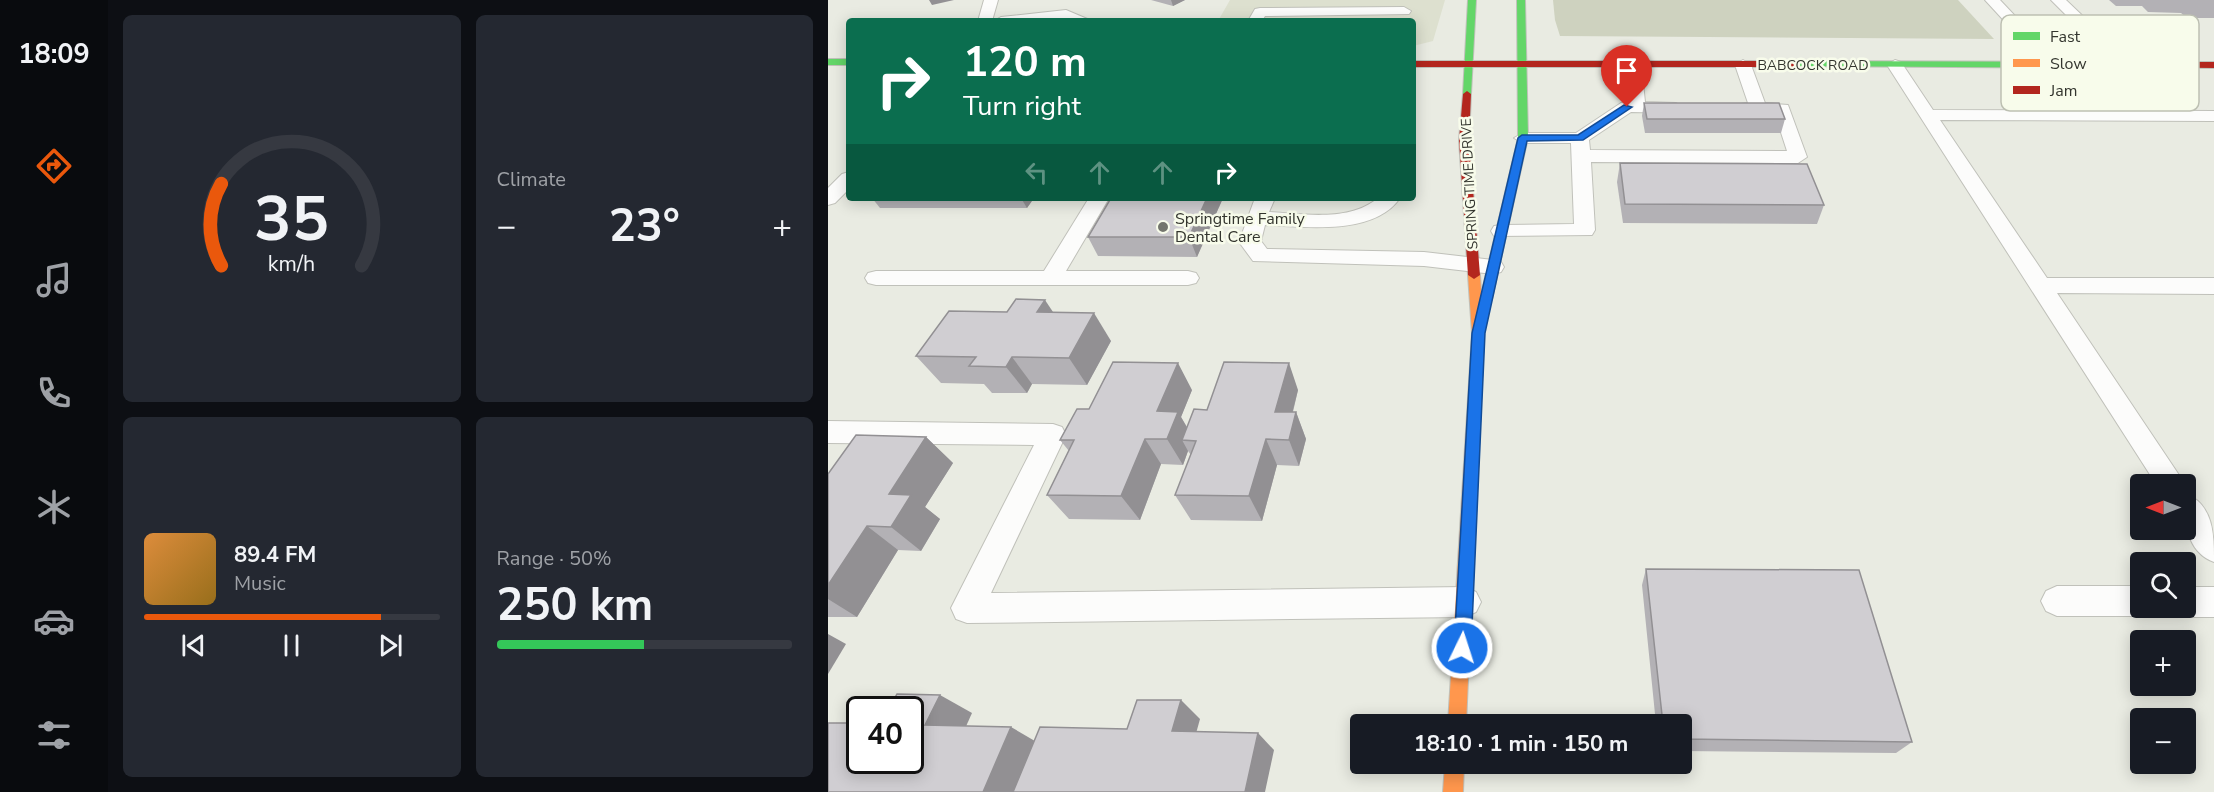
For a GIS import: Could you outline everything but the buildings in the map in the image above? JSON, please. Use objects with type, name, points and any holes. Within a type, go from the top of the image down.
[{"type":"street","name":"SPRING TIME DRIVE","points":[[1458,714],[1466,602],[1483,267],[1464,140],[1472,0]]},
{"type":"street","name":"SPRING TIME DRIVE","points":[[1478,333],[1483,267],[1501,231],[1522,138],[1521,0]]},
{"type":"street","points":[[828,62],[846,62]]},
{"type":"street","name":"BABCOCK ROAD","points":[[1416,64],[2001,65]]},
{"type":"street","points":[[1453,792],[1454,774]]},
{"type":"lane","points":[[986,18],[991,0]]},
{"type":"lane","points":[[1066,14],[1083,0]]},
{"type":"lane","points":[[1992,0],[2006,15]]},
{"type":"lane","points":[[2058,0],[2074,15]]},
{"type":"lane","points":[[1257,18],[1260,12],[1287,6],[1404,11]]},
{"type":"lane","points":[[1028,18],[1066,14],[1077,18]]},
{"type":"lane","points":[[1633,64],[1637,107]]},
{"type":"lane","points":[[1743,64],[1758,108]]},
{"type":"lane","points":[[1895,65],[2164,474]]},
{"type":"lane","points":[[1581,147],[1627,107],[1692,108]]},
{"type":"lane","points":[[1522,138],[1581,147],[1798,157],[1782,109],[1725,108]]},
{"type":"lane","points":[[1928,115],[2214,116]]},
{"type":"lane","points":[[1501,231],[1585,230],[1581,147]]},
{"type":"lane","points":[[828,199],[846,181]]},
{"type":"lane","points":[[1051,278],[1097,201]]},
{"type":"lane","points":[[1264,201],[1250,242],[1261,256],[1424,259],[1483,267]]},
{"type":"lane","points":[[1257,218],[1356,219],[1382,208],[1388,201]]},
{"type":"lane","points":[[876,278],[1188,278]]},
{"type":"lane","points":[[2040,285],[2214,286]]},
{"type":"lane","points":[[828,432],[1053,435],[967,608],[1466,602]]},
{"type":"lane","points":[[2196,521],[2214,549]]},
{"type":"lane","points":[[2058,601],[2130,601]]},
{"type":"lane","points":[[2196,602],[2214,602]]},
{"type":"shaded area","points":[[1230,0],[1445,0],[1433,41],[1416,45],[1416,18],[1220,18]]},
{"type":"shaded area","points":[[1553,0],[1958,0],[1994,39],[1560,36],[1555,20]]},
{"type":"traffic: fast","points":[[1467,94],[1472,0]]},
{"type":"traffic: fast","points":[[1486,299],[1523,138],[1521,0]]},
{"type":"traffic: fast","points":[[828,62],[846,62]]},
{"type":"traffic: fast","points":[[1794,64],[2001,65]]},
{"type":"traffic: slow","points":[[1458,714],[1478,333],[1474,275]]},
{"type":"traffic: slow","points":[[1453,792],[1454,774]]},
{"type":"traffic: jam","points":[[1416,64],[1794,64]]},
{"type":"traffic: jam","points":[[2199,65],[2214,65]]},
{"type":"traffic: jam","points":[[1467,94],[1464,140],[1474,275]]},
{"type":"place","name":"Springtime Family Dental Care","points":[[1163,227]]},
{"type":"route","points":[[1462,648],[1478,333],[1522,138],[1580,138],[1627,107]]}]
